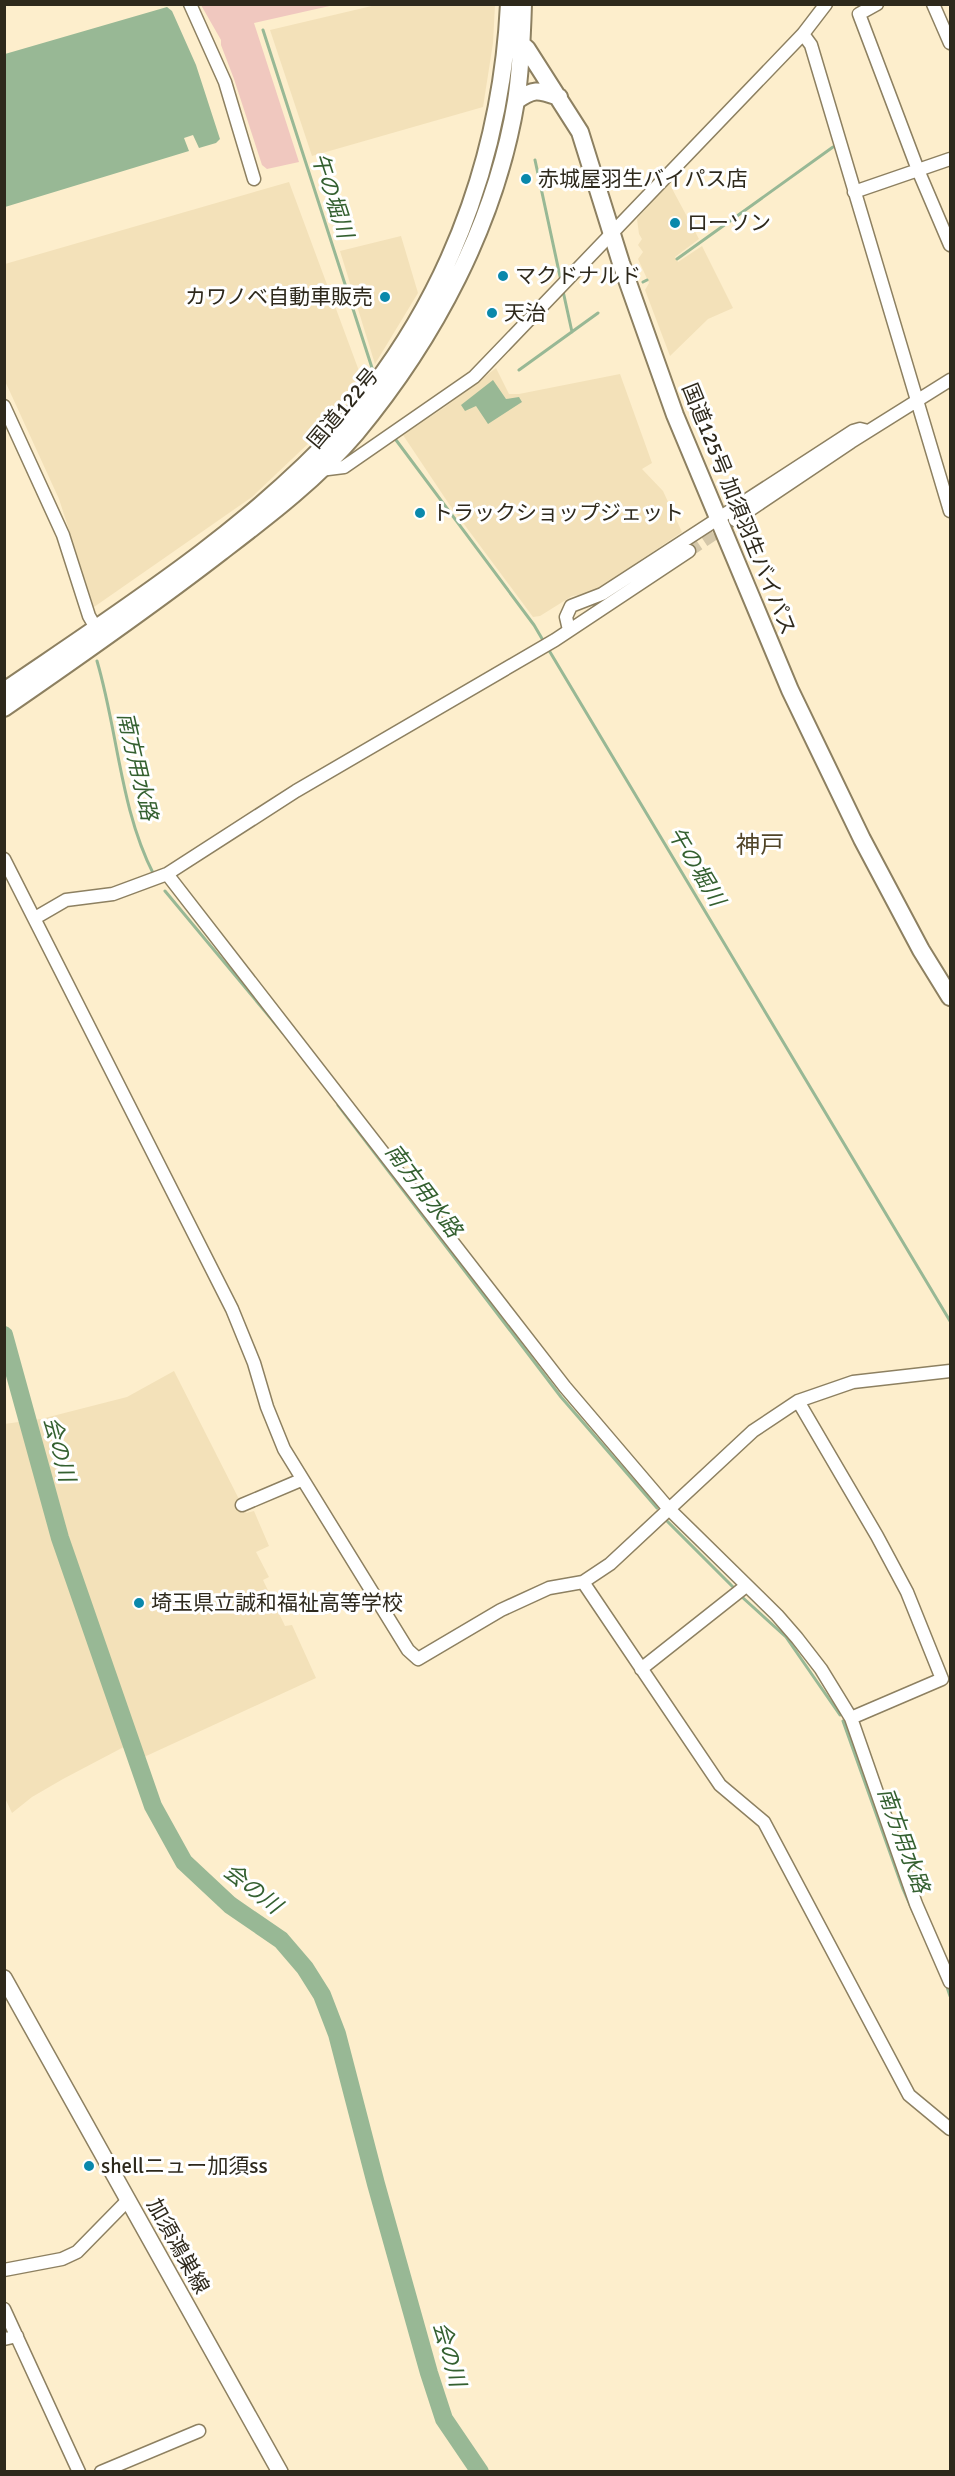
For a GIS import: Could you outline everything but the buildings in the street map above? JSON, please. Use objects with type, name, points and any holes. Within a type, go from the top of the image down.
[{"type":"highway","name":"国道122号","points":[[4,691],[148,592],[355,434],[414,357],[465,261],[487,210],[516,101],[514,40],[509,4]]},
{"type":"highway","name":"国道122号","points":[[4,708],[157,602],[273,512],[312,467],[402,349],[426,308],[454,251],[471,206],[492,136],[523,4]]},
{"type":"highway","name":"国道125号 加須羽生バイパス","points":[[514,40],[559,97],[580,132],[612,234],[675,415],[790,690],[827,769],[921,950],[951,997]]},
{"type":"highway","points":[[516,101],[535,90],[559,97]]},
{"type":"main road","name":"加須鴻巣線","points":[[4,1978],[280,2472]]},
{"type":"street","points":[[190,4],[225,82],[254,178]]},
{"type":"street","points":[[312,467],[344,466],[474,377],[803,34],[826,4]]},
{"type":"street","points":[[877,4],[859,14],[918,170],[951,245]]},
{"type":"street","points":[[933,4],[951,43]]},
{"type":"street","points":[[803,34],[811,45],[951,511]]},
{"type":"street","points":[[854,192],[951,159]]},
{"type":"street","points":[[735,520],[868,431],[951,380]]},
{"type":"street","points":[[4,406],[63,536],[96,628]]},
{"type":"street","points":[[569,630],[566,617],[571,606],[602,594],[854,431],[860,429],[868,431]]},
{"type":"street","points":[[35,918],[66,900],[113,894],[168,874],[296,791],[541,648],[689,551]]},
{"type":"street","points":[[4,859],[232,1309],[284,1449],[408,1650],[418,1659],[501,1610],[537,1592],[583,1582],[610,1564],[753,1431],[798,1401],[853,1382],[951,1371]]},
{"type":"street","points":[[168,874],[565,1387],[669,1509],[798,1638],[839,1696],[851,1718],[916,1904],[946,1962],[951,1983]]},
{"type":"street","points":[[798,1401],[907,1592],[942,1679],[851,1718]]},
{"type":"street","points":[[242,1506],[302,1480]]},
{"type":"street","points":[[583,1582],[720,1785],[764,1822],[909,2095],[951,2129]]},
{"type":"street","points":[[641,1670],[746,1586]]},
{"type":"street","points":[[4,2271],[62,2259],[77,2252],[128,2200]]},
{"type":"street","points":[[4,2309],[11,2337],[79,2472]]},
{"type":"street","points":[[101,2472],[199,2431]]},
{"type":"shaded area","points":[[201,5],[334,5],[254,23],[299,162],[267,169],[262,165],[221,40]]},
{"type":"shaded area","points":[[376,5],[495,5],[493,43],[483,107],[312,156],[270,30]]},
{"type":"shaded area","points":[[167,7],[172,11],[196,65],[220,139],[216,143],[199,148],[193,135],[184,138],[189,151],[5,207],[5,54]]},
{"type":"shaded area","points":[[289,182],[362,379],[330,423],[252,497],[94,607],[59,499],[5,381],[5,264]]},
{"type":"shaded area","points":[[669,183],[699,239],[675,257],[678,262],[702,246],[733,308],[708,319],[670,356],[645,290],[649,283],[638,259],[643,252],[638,245],[642,239],[637,219]]},
{"type":"shaded area","name":"カワノベ自動車販売","points":[[401,236],[418,293],[375,364],[340,251]]},
{"type":"shaded area","points":[[496,368],[509,394],[620,374],[652,463],[642,469],[663,491],[682,532],[592,593],[572,596],[540,616],[533,617],[449,504],[403,435],[445,407]]},
{"type":"shaded area","points":[[493,380],[506,399],[519,397],[522,402],[488,424],[476,406],[465,411],[461,405]]},
{"type":"shaded area","name":"埼玉県立誠和福祉高等学校","points":[[174,1371],[246,1513],[254,1511],[269,1546],[256,1552],[269,1577],[263,1580],[285,1626],[292,1625],[316,1678],[144,1757],[137,1740],[32,1797],[12,1813],[4,1796],[4,1424],[41,1419],[127,1397]]},
{"type":"waterway","name":"午の堀川","points":[[263,30],[373,371]]},
{"type":"waterway","points":[[677,259],[833,147]]},
{"type":"waterway","points":[[535,160],[561,281]]},
{"type":"waterway","points":[[643,282],[647,280]]},
{"type":"waterway","points":[[563,291],[572,332]]},
{"type":"waterway","points":[[519,370],[598,313]]},
{"type":"waterway","name":"午の堀川","points":[[396,440],[534,625],[544,642]]},
{"type":"waterway","name":"午の堀川","points":[[547,647],[950,1321]]},
{"type":"waterway","name":"南方用水路","points":[[97,661],[134,824],[154,875]]},
{"type":"waterway","name":"南方用水路","points":[[165,891],[283,1033]]},
{"type":"waterway","name":"南方用水路","points":[[338,1105],[561,1397],[657,1508]]},
{"type":"waterway","name":"会の川","points":[[4,1335],[60,1538],[153,1806],[184,1862],[230,1905],[281,1940],[305,1968],[322,1995],[337,2034],[376,2184],[444,2419],[480,2472]]},
{"type":"waterway","name":"南方用水路","points":[[667,1521],[736,1590]]},
{"type":"waterway","name":"南方用水路","points":[[742,1597],[786,1637],[840,1715]]},
{"type":"waterway","name":"南方用水路","points":[[843,1721],[914,1914]]},
{"type":"waterway","name":"南方用水路","points":[[946,1984],[950,1996]]},
{"type":"tunnel","points":[[689,551],[728,525]]},
{"type":"place","name":"赤城屋羽生バイパス店","points":[[526,179]]},
{"type":"place","name":"ローソン","points":[[675,223]]},
{"type":"place","name":"マクドナルド","points":[[503,276]]},
{"type":"place","name":"カワノベ自動車販売","points":[[385,297]]},
{"type":"place","name":"天治","points":[[492,313]]},
{"type":"place","name":"トラックショップジェット","points":[[420,513]]},
{"type":"place","name":"埼玉県立誠和福祉高等学校","points":[[139,1603]]},
{"type":"place","name":"shellニュー加須ss","points":[[89,2166]]},
{"type":"district","name":"神戸","points":[[760,845]]}]
